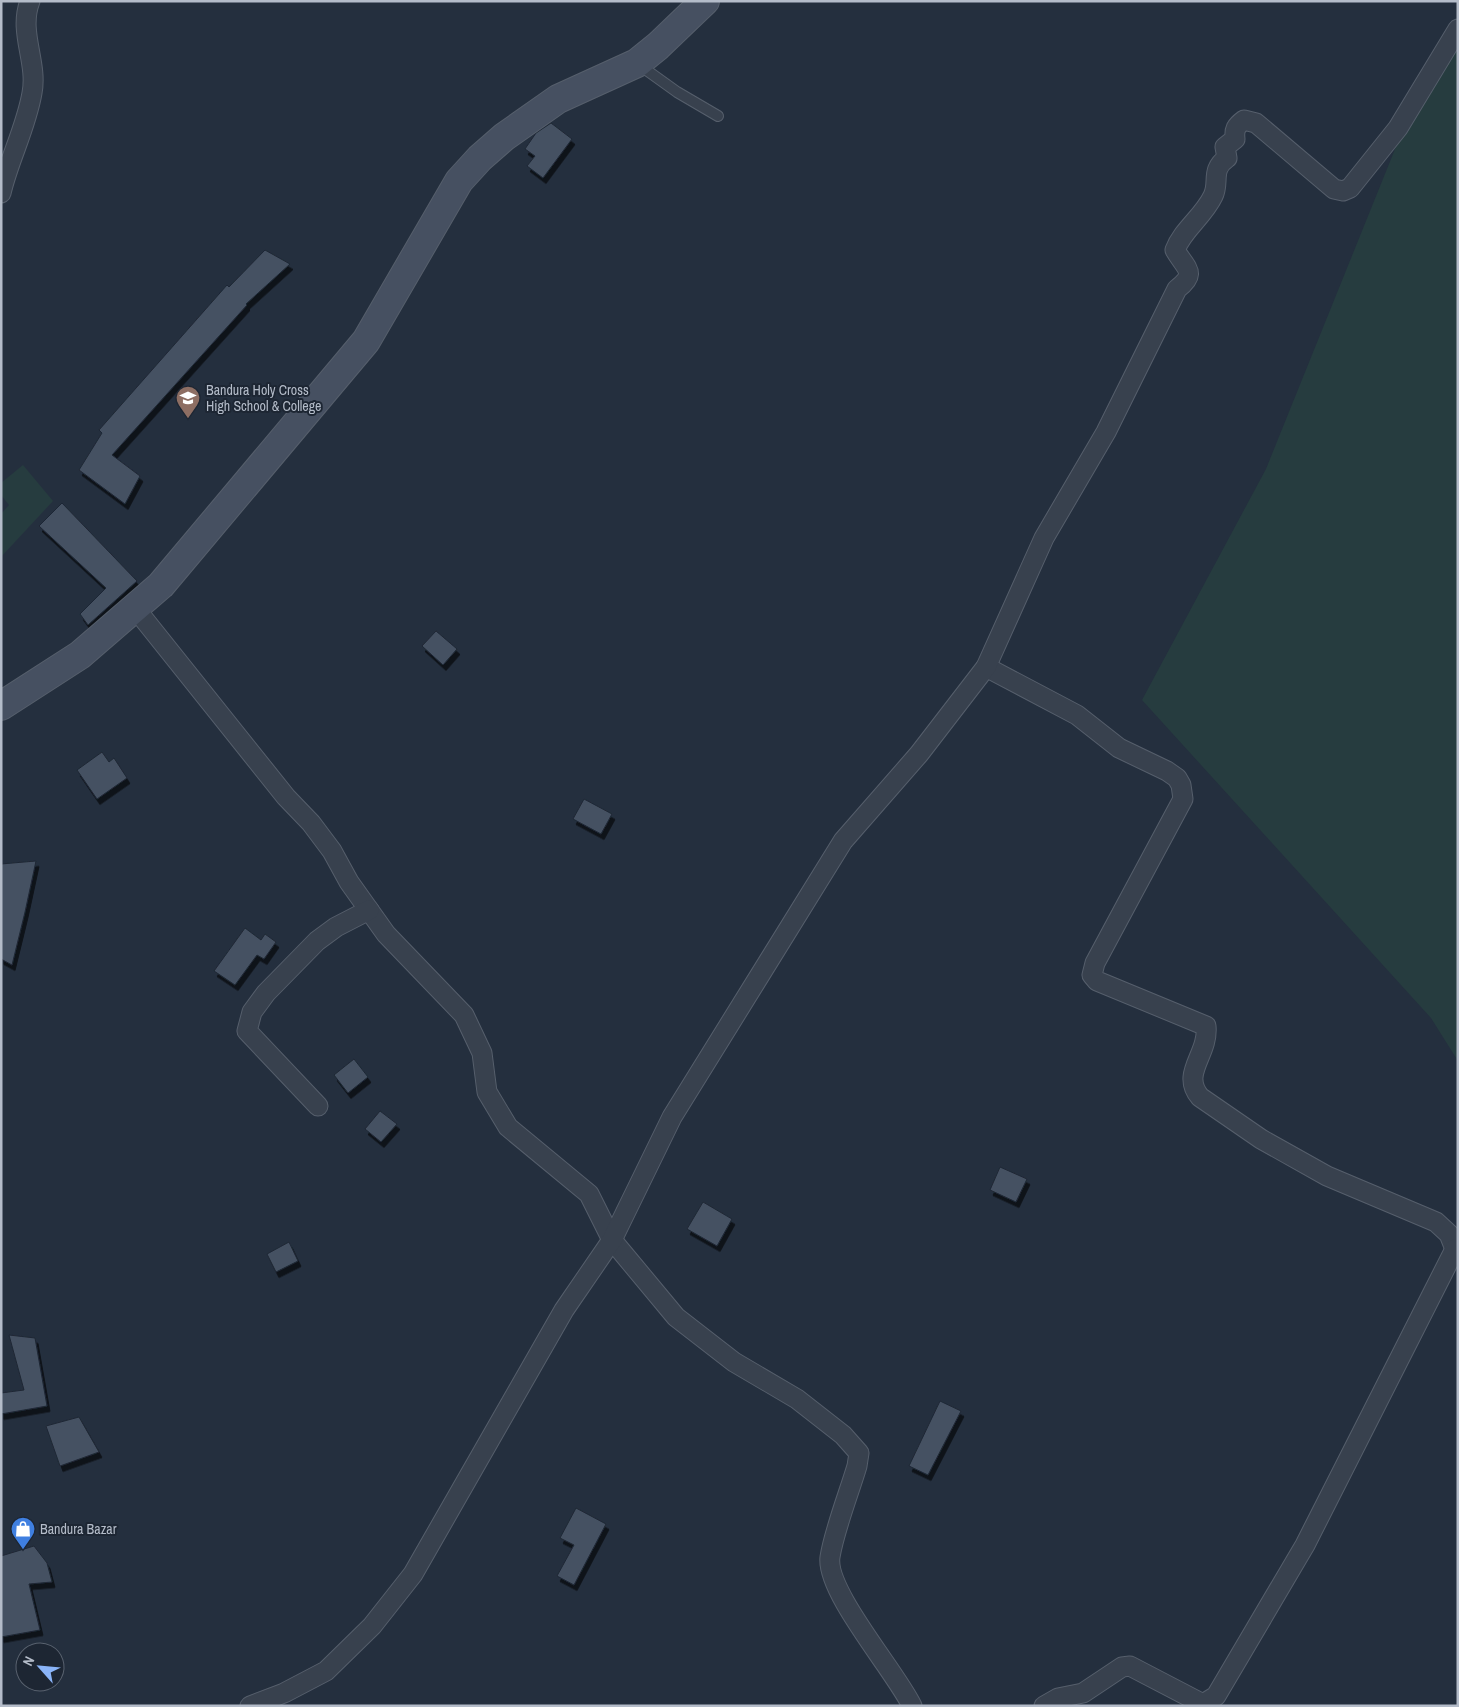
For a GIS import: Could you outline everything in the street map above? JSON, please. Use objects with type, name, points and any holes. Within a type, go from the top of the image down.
[{"type":"street","points":[[1,193],[17,149],[32,92],[32,64],[25,16],[30,1]]},
{"type":"street","points":[[1,706],[80,655],[161,585],[366,341],[459,181],[480,158],[504,137],[558,99],[637,63],[705,1]]},
{"type":"street","points":[[250,1706],[284,1693],[326,1670],[372,1626],[413,1574],[564,1310],[612,1240],[672,1117],[843,841],[919,754],[986,667],[1044,538],[1106,432],[1177,289],[1188,280],[1190,275],[1175,250],[1178,241],[1206,209],[1216,190],[1215,177],[1219,167],[1227,158],[1225,147],[1235,139],[1234,132],[1237,125],[1244,120],[1256,123],[1334,188],[1343,191],[1350,188],[1398,128],[1458,30]]},
{"type":"street","points":[[135,608],[286,797],[311,823],[332,851],[349,882],[386,934],[464,1015],[482,1053],[487,1092],[508,1127],[589,1194],[612,1240],[676,1316],[734,1362],[797,1399],[844,1435],[859,1453],[857,1466],[830,1559],[834,1581],[911,1705]]},
{"type":"street","points":[[986,667],[1077,715],[1119,748],[1167,771],[1177,778],[1181,785],[1183,799],[1095,963],[1092,975],[1097,981],[1206,1026],[1207,1038],[1193,1070],[1193,1088],[1200,1097],[1261,1139],[1327,1176],[1436,1222],[1449,1234],[1456,1250],[1305,1545],[1216,1696],[1205,1705],[1130,1666],[1122,1667],[1083,1693],[1058,1698],[1044,1706]]},
{"type":"street","points":[[318,1106],[247,1032],[252,1012],[266,993],[317,941],[336,927],[369,910]]},
{"type":"lane","points":[[637,63],[677,92],[718,116]]},
{"type":"green space","points":[[1437,45],[1458,47],[1458,1061],[1431,1018],[1142,700],[1266,469]]},
{"type":"green space","points":[[23,465],[53,501],[1,557],[1,514],[9,505],[1,495],[1,483]]},
{"type":"building","points":[[551,123],[572,139],[543,178],[527,166],[535,156],[525,149],[536,133]]},
{"type":"building","points":[[265,250],[290,264],[246,304],[112,455],[140,476],[125,504],[79,470],[102,433],[99,430],[227,285],[229,287]]},
{"type":"building","points":[[62,503],[137,581],[88,625],[80,614],[106,588],[39,526]]},
{"type":"building","points":[[436,631],[457,649],[443,665],[422,646]]},
{"type":"building","points":[[102,752],[109,762],[114,758],[127,778],[97,799],[77,770]]},
{"type":"building","points":[[584,799],[612,814],[601,834],[573,819]]},
{"type":"building","points":[[36,861],[12,965],[1,959],[1,864]]},
{"type":"building","points":[[245,928],[261,940],[265,934],[276,942],[264,959],[257,955],[235,985],[214,971]]},
{"type":"building","points":[[354,1059],[368,1077],[348,1093],[334,1075]]},
{"type":"building","points":[[380,1111],[397,1124],[381,1142],[365,1129]]},
{"type":"building","points":[[1000,1167],[1027,1179],[1016,1202],[990,1190]]},
{"type":"building","points":[[703,1202],[732,1219],[717,1246],[687,1229]]},
{"type":"building","points":[[289,1242],[298,1261],[276,1272],[267,1254]]},
{"type":"building","points":[[9,1335],[35,1338],[47,1406],[1,1414],[1,1393],[24,1390]]},
{"type":"building","points":[[940,1401],[961,1411],[928,1475],[909,1466]]},
{"type":"building","points":[[79,1417],[99,1452],[60,1466],[46,1426]]},
{"type":"building","points":[[576,1508],[606,1524],[574,1585],[557,1576],[574,1545],[560,1538]]},
{"type":"building","points":[[34,1546],[47,1563],[52,1582],[29,1584],[40,1630],[1,1637],[1,1556]]},
{"type":"place","name":"Bandura Holy Cross High School & College","points":[[188,419]]},
{"type":"place","name":"Bandura Bazar","points":[[23,1550]]}]
